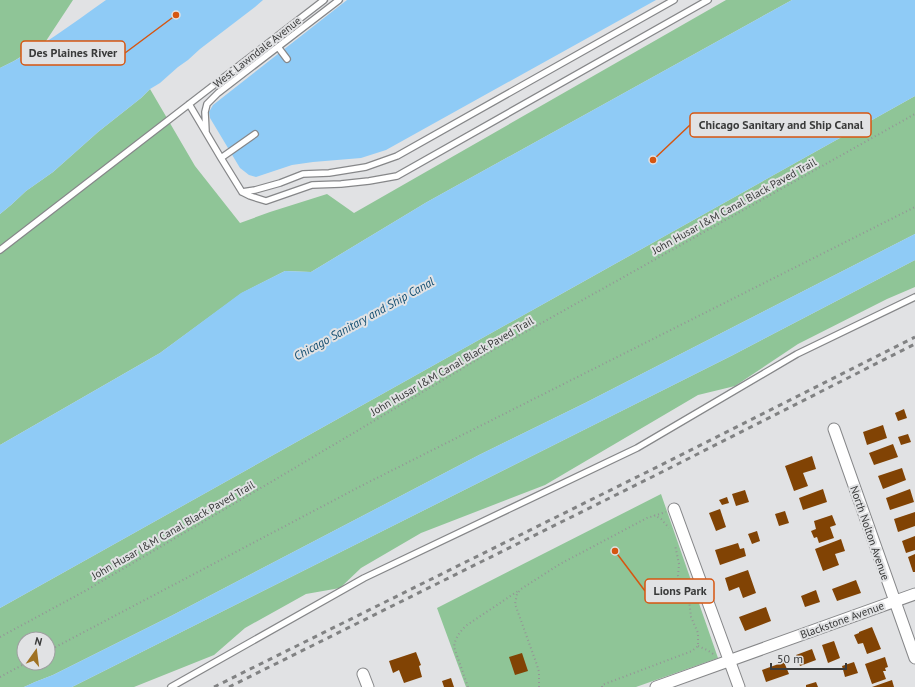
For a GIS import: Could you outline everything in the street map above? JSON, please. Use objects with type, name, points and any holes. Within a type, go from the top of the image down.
[{"type":"street","name":"North Nolton Avenue","points":[[834,429],[915,658]]},
{"type":"street","points":[[674,509],[726,662],[739,687]]},
{"type":"street","name":"Blackstone Avenue","points":[[656,687],[915,594]]},
{"type":"street","points":[[363,674],[368,687]]},
{"type":"lane","name":"West Lawndale Avenue","points":[[0,250],[324,0]]},
{"type":"lane","points":[[206,132],[205,112],[207,104],[218,93],[339,0]]},
{"type":"lane","points":[[242,192],[280,183],[303,174],[329,173],[366,167],[397,156],[674,0]]},
{"type":"lane","points":[[189,104],[242,192],[250,196],[266,201],[312,185],[341,184],[397,176],[708,0]]},
{"type":"lane","points":[[278,47],[287,59]]},
{"type":"lane","points":[[221,158],[255,134]]},
{"type":"lane","points":[[171,687],[364,578],[637,448],[797,354],[915,297]]},
{"type":"path","name":"John Husar I&M Canal Black Paved Trail","points":[[0,637],[86,591],[276,480],[495,349],[915,114]]},
{"type":"path","points":[[56,647],[361,486],[915,207]]},
{"type":"path","points":[[468,687],[454,647],[454,642],[457,636],[467,625],[560,564],[647,518],[674,509]]},
{"type":"path","points":[[654,515],[661,519],[672,531]]},
{"type":"path","points":[[675,541],[679,564],[678,576],[688,600],[691,617],[698,633],[698,646]]},
{"type":"path","points":[[520,589],[517,594],[515,604],[537,665],[539,672],[539,687]]},
{"type":"path","points":[[698,646],[708,650],[726,662]]},
{"type":"path","points":[[602,687],[602,685],[692,650],[698,646]]},
{"type":"path","points":[[0,677],[16,668]]},
{"type":"green space","points":[[0,0],[73,0],[46,41],[0,68]]},
{"type":"green space","points":[[726,0],[792,0],[427,202],[311,272],[285,271],[242,293],[160,353],[0,445],[0,214],[26,191],[53,172],[150,89],[195,166],[240,223],[327,194],[354,213]]},
{"type":"green space","points":[[915,96],[915,234],[585,403],[479,455],[171,616],[53,675],[24,687],[0,687],[0,608]]},
{"type":"green space","points":[[915,260],[915,287],[887,299],[798,344],[735,386],[698,395],[545,485],[421,533],[361,568],[340,588],[306,594],[245,628],[214,655],[134,687],[72,687],[733,355]]},
{"type":"green space","points":[[661,494],[718,658],[636,687],[466,687],[437,608]]},
{"type":"water","points":[[106,0],[263,0],[200,49],[160,83],[150,89],[53,172],[26,191],[0,214],[0,68],[41,45]]},
{"type":"water","points":[[347,0],[656,0],[386,150],[361,158],[292,165],[256,177],[249,175],[240,168],[210,118],[209,112],[213,105]]},
{"type":"water","points":[[792,0],[915,0],[915,96],[0,608],[0,445],[160,353],[241,293],[285,271],[311,272],[427,202]]},
{"type":"water","points":[[915,234],[915,260],[733,355],[72,687],[24,687],[53,675],[171,616],[479,455],[585,403]]},
{"type":"building","points":[[904,409],[907,418],[898,421],[895,413]]},
{"type":"building","points":[[883,425],[887,438],[867,445],[863,432]]},
{"type":"building","points":[[908,434],[911,442],[901,445],[898,437]]},
{"type":"building","points":[[893,444],[898,457],[874,465],[869,453]]},
{"type":"building","points":[[812,456],[816,469],[803,473],[808,486],[794,491],[785,466]]},
{"type":"building","points":[[902,468],[906,480],[883,489],[878,476]]},
{"type":"building","points":[[823,489],[827,502],[803,510],[799,498]]},
{"type":"building","points":[[910,489],[914,502],[890,510],[886,498]]},
{"type":"building","points":[[745,490],[749,502],[736,506],[732,494]]},
{"type":"building","points":[[727,497],[729,503],[722,505],[719,500]]},
{"type":"building","points":[[720,509],[726,527],[716,531],[709,513]]},
{"type":"building","points":[[785,511],[789,523],[779,526],[775,514]]},
{"type":"building","points":[[915,512],[915,526],[898,532],[894,519]]},
{"type":"building","points":[[832,515],[836,525],[830,527],[834,538],[819,543],[817,537],[814,538],[811,531],[816,529],[814,521]]},
{"type":"building","points":[[757,531],[760,541],[752,544],[748,534]]},
{"type":"building","points":[[915,536],[915,550],[906,553],[902,541]]},
{"type":"building","points":[[841,539],[845,551],[835,554],[839,565],[823,571],[815,549]]},
{"type":"building","points":[[738,543],[740,549],[744,548],[746,556],[720,565],[715,550]]},
{"type":"building","points":[[915,554],[915,572],[913,572],[908,557]]},
{"type":"building","points":[[748,570],[756,593],[743,598],[739,587],[729,591],[725,578]]},
{"type":"building","points":[[856,580],[861,593],[837,601],[832,589]]},
{"type":"building","points":[[816,590],[820,602],[805,607],[801,596]]},
{"type":"building","points":[[766,607],[771,621],[745,631],[739,617]]},
{"type":"building","points":[[872,627],[881,649],[867,654],[863,643],[858,644],[854,635]]},
{"type":"building","points":[[834,641],[840,658],[828,663],[822,645]]},
{"type":"building","points":[[812,649],[816,660],[800,666],[796,655]]},
{"type":"building","points":[[416,652],[421,665],[419,666],[422,677],[404,683],[399,670],[393,673],[389,661]]},
{"type":"building","points":[[522,653],[528,671],[515,675],[509,657]]},
{"type":"building","points":[[885,657],[888,667],[885,668],[886,671],[883,671],[886,679],[872,684],[865,664]]},
{"type":"building","points":[[784,662],[789,674],[766,682],[762,670]]},
{"type":"building","points":[[854,662],[858,673],[845,677],[842,666]]},
{"type":"building","points":[[451,678],[454,687],[444,687],[442,681]]},
{"type":"building","points":[[892,680],[894,687],[872,687]]},
{"type":"building","points":[[816,682],[818,687],[806,687],[806,685]]},
{"type":"railway","points":[[214,687],[915,337]]},
{"type":"railway","points":[[229,687],[656,475],[915,344]]},
{"type":"place","name":"Des Plaines River","points":[[176,15]]},
{"type":"place","name":"Chicago Sanitary and Ship Canal","points":[[653,160]]},
{"type":"place","name":"Lions Park","points":[[615,551]]}]
